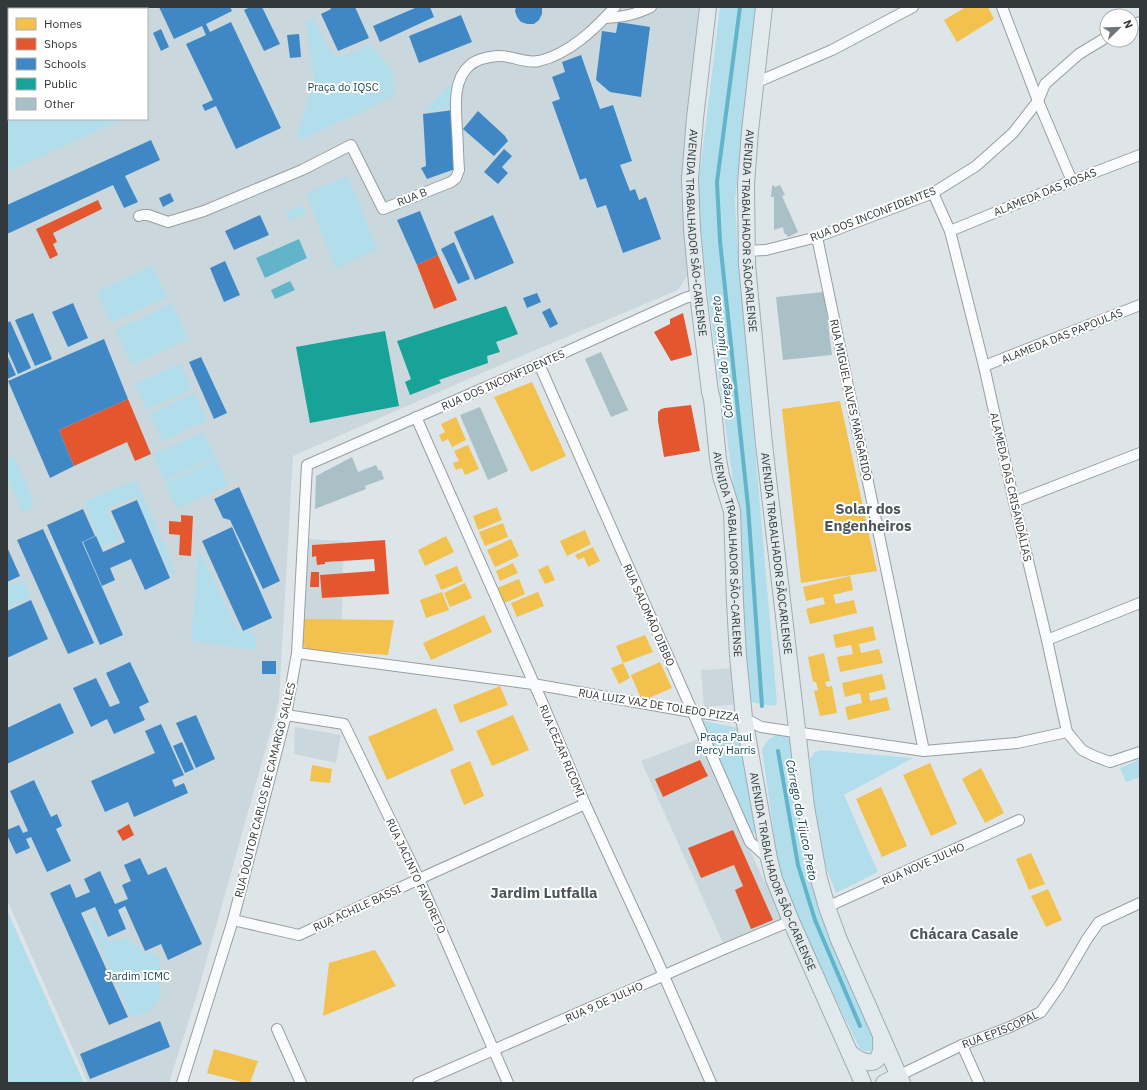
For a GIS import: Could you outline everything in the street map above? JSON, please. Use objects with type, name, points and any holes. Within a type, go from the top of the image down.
[{"type":"main road","name":"AVENIDA TRABALHADOR SÃO-CARLENSE","points":[[708,7],[695,118],[690,179],[692,229],[698,294],[718,459],[721,476],[732,511],[737,640],[744,718],[769,859],[774,879],[791,921],[864,1083]]},
{"type":"main road","name":"AVENIDA TRABALHADOR SÃOCARLENSE","points":[[764,7],[746,184],[747,265],[764,444],[806,807],[819,879],[827,907],[839,940],[900,1080]]},
{"type":"main road","points":[[850,1053],[856,1059],[864,1062],[876,1061],[881,1053],[882,1037]]},
{"type":"main road","name":"RUA EPISCOPAL","points":[[884,1083],[900,1080]]},
{"type":"street","name":"RUA B","points":[[140,216],[148,215],[168,222],[204,211],[302,170],[351,145],[383,209],[451,182],[456,178],[459,170],[456,102],[458,88],[462,76],[468,66],[476,60],[497,56],[508,56],[525,62],[539,61],[559,54],[587,35],[615,7]]},
{"type":"street","points":[[605,18],[625,17],[651,7]]},
{"type":"street","points":[[755,84],[832,50],[913,7]]},
{"type":"street","points":[[1002,7],[1038,101],[1072,181]]},
{"type":"street","name":"RUA DOS INCONFIDENTES","points":[[748,251],[766,250],[817,237],[933,192],[976,166],[1013,133],[1038,101],[1045,84],[1079,54],[1099,42]]},
{"type":"street","name":"ALAMEDA DAS ROSAS","points":[[950,231],[1140,155]]},
{"type":"street","name":"ALAMEDA DAS CRISANDÁLIAS","points":[[933,192],[950,231],[984,366],[1067,732],[1082,750],[1110,762],[1140,752]]},
{"type":"street","name":"RUA MIGUEL ALVES MARGARIDO","points":[[817,237],[924,751]]},
{"type":"street","name":"RUA DOS INCONFIDENTES","points":[[307,465],[698,294]]},
{"type":"street","name":"ALAMEDA DAS PAPOULAS","points":[[984,366],[1140,305]]},
{"type":"street","name":"RUA SALOMÃO DIBBO","points":[[539,364],[750,842],[769,859]]},
{"type":"street","name":"RUA CEZAR RICOMI","points":[[416,417],[543,704],[585,804],[711,1083]]},
{"type":"street","points":[[1014,502],[1140,453]]},
{"type":"street","name":"RUA DOUTOR CARLOS DE CAMARGO SALLES","points":[[182,1083],[233,920],[286,715],[297,653],[307,465]]},
{"type":"street","points":[[1047,640],[1140,603]]},
{"type":"street","name":"RUA LUIZ VAZ DE TOLEDO PIZZA","points":[[297,653],[533,684],[692,712],[744,718],[761,726],[924,751],[1018,743],[1067,732]]},
{"type":"street","name":"RUA JACINTO FAVORETO","points":[[286,715],[344,724],[419,879],[508,1083]]},
{"type":"street","name":"RUA ACHILE BASSI","points":[[233,920],[299,935],[585,804]]},
{"type":"street","name":"RUA NOVE JULHO","points":[[827,907],[1019,820]]},
{"type":"street","name":"RUA EPISCOPAL","points":[[900,1080],[962,1045],[1010,1027],[1041,1012],[1060,986],[1087,939],[1099,922],[1140,903]]},
{"type":"street","name":"RUA 9 DE JULHO","points":[[418,1083],[791,921]]},
{"type":"street","points":[[277,1030],[301,1083]]},
{"type":"street","points":[[962,1045],[979,1083]]},
{"type":"shaded area","points":[[7,7],[699,7],[681,193],[687,276],[678,290],[505,363],[293,456],[279,701],[196,998],[169,1083],[88,1083],[7,900]]},
{"type":"shaded area","points":[[299,239],[307,258],[265,278],[256,258]]},
{"type":"shaded area","points":[[290,281],[295,290],[275,299],[271,290]]},
{"type":"shaded area","points":[[308,539],[344,541],[341,645],[302,619]]},
{"type":"shaded area","points":[[735,668],[739,704],[704,707],[701,670]]},
{"type":"shaded area","points":[[295,727],[341,735],[336,763],[294,754]]},
{"type":"shaded area","points":[[698,739],[782,919],[723,943],[641,761]]},
{"type":"green space","points":[[720,7],[760,7],[735,200],[737,240],[777,702],[775,706],[749,702],[742,638],[732,475],[709,303],[697,196]]},
{"type":"green space","name":"Praça do IQSC","points":[[313,18],[335,57],[347,55],[370,44],[393,71],[394,96],[300,141],[298,133],[314,78],[306,22]]},
{"type":"green space","points":[[7,39],[8,120],[122,120],[7,172]]},
{"type":"green space","points":[[451,83],[451,108],[423,112]]},
{"type":"green space","points":[[348,176],[377,249],[336,269],[306,193]]},
{"type":"green space","points":[[303,205],[306,213],[291,221],[285,212]]},
{"type":"green space","points":[[152,266],[167,297],[111,323],[97,292]]},
{"type":"green space","points":[[172,303],[188,339],[132,365],[115,330]]},
{"type":"green space","points":[[180,363],[192,389],[147,410],[135,384]]},
{"type":"green space","points":[[194,393],[207,420],[163,441],[150,414]]},
{"type":"green space","points":[[204,432],[215,458],[164,480],[153,454]]},
{"type":"green space","points":[[14,456],[33,500],[31,509],[26,512],[22,511],[7,477],[7,459]]},
{"type":"green space","points":[[217,459],[228,485],[177,509],[165,483]]},
{"type":"green space","points":[[136,480],[176,573],[171,575],[136,496],[107,509],[120,540],[102,547],[83,502]]},
{"type":"green space","points":[[199,549],[238,631],[257,634],[255,650],[191,641]]},
{"type":"green space","points":[[23,579],[31,598],[7,608],[7,587]]},
{"type":"green space","name":"Praça Paul Percy Harris","points":[[696,719],[742,729],[760,832],[756,834],[748,831]]},
{"type":"green space","points":[[778,734],[791,736],[800,811],[876,1041],[871,1051],[860,1049],[787,895],[778,864],[762,749],[769,739]]},
{"type":"green space","points":[[821,750],[913,758],[844,795],[878,872],[836,893],[825,865],[814,811],[810,759],[815,752]]},
{"type":"green space","points":[[1140,759],[1140,777],[1126,782],[1120,768]]},
{"type":"green space","points":[[7,910],[84,1083],[7,1083]]},
{"type":"green space","name":"Jardim ICMC","points":[[90,916],[95,921],[107,941],[125,938],[137,946],[144,954],[154,953],[160,959],[161,997],[149,1011],[134,1016],[130,1013],[88,919]]},
{"type":"building: Homes","points":[[966,7],[988,7],[994,19],[957,42],[944,20]]},
{"type":"building: Homes","points":[[532,382],[566,456],[531,472],[494,397]]},
{"type":"building: Homes","points":[[840,401],[877,571],[801,583],[782,409]]},
{"type":"building: Homes","points":[[456,417],[466,440],[452,447],[448,439],[442,442],[439,435],[445,432],[441,424]]},
{"type":"building: Homes","points":[[468,445],[479,469],[465,475],[462,468],[456,470],[453,463],[459,461],[454,451]]},
{"type":"building: Homes","points":[[497,507],[502,520],[478,530],[473,516]]},
{"type":"building: Homes","points":[[503,523],[508,537],[485,546],[479,532]]},
{"type":"building: Homes","points":[[585,530],[591,544],[567,556],[560,541]]},
{"type":"building: Homes","points":[[446,536],[454,552],[425,566],[418,550]]},
{"type":"building: Homes","points":[[511,539],[519,556],[495,567],[487,550]]},
{"type":"building: Homes","points":[[593,547],[600,561],[588,567],[584,557],[578,560],[575,555]]},
{"type":"building: Homes","points":[[513,563],[518,573],[500,581],[496,571]]},
{"type":"building: Homes","points":[[548,565],[555,580],[545,584],[538,570]]},
{"type":"building: Homes","points":[[457,566],[463,581],[441,590],[435,575]]},
{"type":"building: Homes","points":[[850,576],[853,590],[833,595],[836,604],[854,600],[857,613],[810,624],[806,609],[825,604],[823,597],[806,601],[803,587]]},
{"type":"building: Homes","points":[[519,579],[525,594],[502,604],[495,589]]},
{"type":"building: Homes","points":[[465,583],[472,598],[450,607],[444,593]]},
{"type":"building: Homes","points":[[442,592],[449,610],[426,618],[420,600]]},
{"type":"building: Homes","points":[[538,592],[544,606],[517,617],[511,603]]},
{"type":"building: Homes","points":[[484,615],[492,632],[431,660],[423,643]]},
{"type":"building: Homes","points":[[302,619],[394,620],[388,655],[307,650],[302,644]]},
{"type":"building: Homes","points":[[873,626],[876,640],[859,644],[861,653],[879,649],[883,663],[840,672],[837,657],[853,654],[851,645],[836,648],[833,635]]},
{"type":"building: Homes","points":[[645,635],[653,652],[623,663],[616,646]]},
{"type":"building: Homes","points":[[824,653],[830,681],[825,682],[827,687],[832,686],[837,713],[820,716],[814,691],[818,690],[816,682],[813,682],[808,657]]},
{"type":"building: Homes","points":[[660,662],[672,688],[642,701],[631,675]]},
{"type":"building: Homes","points":[[623,663],[630,678],[619,684],[611,668]]},
{"type":"building: Homes","points":[[882,674],[886,689],[869,693],[870,701],[887,697],[890,710],[848,720],[845,707],[862,703],[860,693],[845,697],[842,683]]},
{"type":"building: Homes","points":[[500,686],[508,705],[460,723],[453,705]]},
{"type":"building: Homes","points":[[436,708],[454,750],[387,780],[368,737]]},
{"type":"building: Homes","points":[[513,715],[529,750],[492,766],[476,731]]},
{"type":"building: Homes","points":[[470,761],[484,796],[464,805],[450,770]]},
{"type":"building: Homes","points":[[930,763],[957,824],[931,836],[903,775]]},
{"type":"building: Homes","points":[[312,765],[332,769],[330,783],[310,781]]},
{"type":"building: Homes","points":[[981,768],[1004,813],[985,823],[962,779]]},
{"type":"building: Homes","points":[[881,787],[907,846],[882,857],[856,799]]},
{"type":"building: Homes","points":[[1031,853],[1045,884],[1029,890],[1016,859]]},
{"type":"building: Homes","points":[[1048,889],[1062,920],[1046,927],[1031,896]]},
{"type":"building: Homes","points":[[375,950],[396,986],[323,1016],[329,963]]},
{"type":"building: Homes","points":[[214,1049],[258,1061],[250,1083],[207,1073]]},
{"type":"building: Shops","points":[[98,200],[102,209],[53,233],[57,242],[53,244],[58,255],[50,259],[36,229]]},
{"type":"building: Shops","points":[[438,255],[457,300],[434,309],[417,265]]},
{"type":"building: Shops","points":[[683,313],[692,355],[671,361],[654,332],[670,324],[670,319]]},
{"type":"building: Shops","points":[[128,399],[151,454],[135,461],[127,442],[74,466],[59,430]]},
{"type":"building: Shops","points":[[691,405],[700,451],[664,457],[658,412],[665,408]]},
{"type":"building: Shops","points":[[181,515],[193,516],[191,556],[179,555],[180,535],[169,534],[169,521],[181,522]]},
{"type":"building: Shops","points":[[385,540],[389,594],[322,598],[320,575],[375,571],[374,559],[325,562],[325,564],[317,565],[316,556],[312,557],[312,545]]},
{"type":"building: Shops","points":[[311,572],[319,572],[319,587],[310,587]]},
{"type":"building: Shops","points":[[700,760],[708,776],[663,797],[655,779]]},
{"type":"building: Shops","points":[[129,824],[134,835],[123,841],[117,831]]},
{"type":"building: Shops","points":[[733,830],[773,920],[751,929],[735,890],[743,886],[734,865],[701,878],[688,848]]},
{"type":"building: Schools","points":[[159,7],[230,7],[232,11],[206,24],[210,32],[231,22],[281,128],[236,149],[216,106],[205,111],[202,105],[213,100],[186,44],[206,35],[202,26],[174,39]]},
{"type":"building: Schools","points":[[250,7],[262,7],[280,44],[264,51],[244,10]]},
{"type":"building: Schools","points":[[330,7],[355,7],[369,38],[338,51],[321,14],[331,9]]},
{"type":"building: Schools","points":[[414,7],[430,7],[434,17],[380,42],[373,26],[415,8]]},
{"type":"building: Schools","points":[[516,7],[542,7],[542,14],[539,20],[534,24],[527,24],[521,22],[517,17],[515,11]]},
{"type":"building: Schools","points":[[461,15],[472,42],[419,63],[409,36]]},
{"type":"building: Schools","points":[[618,22],[650,27],[641,97],[610,92],[596,80],[602,31],[616,33]]},
{"type":"building: Schools","points":[[161,29],[169,47],[161,51],[153,33]]},
{"type":"building: Schools","points":[[299,34],[301,57],[290,58],[287,35]]},
{"type":"building: Schools","points":[[581,55],[600,109],[613,105],[632,161],[620,165],[630,191],[635,189],[639,200],[646,197],[661,239],[623,253],[606,205],[597,208],[586,178],[580,180],[552,102],[560,99],[552,77],[565,72],[562,62]]},
{"type":"building: Schools","points":[[453,110],[455,169],[427,179],[421,168],[426,166],[423,114]]},
{"type":"building: Schools","points":[[478,111],[505,136],[508,141],[494,156],[463,129]]},
{"type":"building: Schools","points":[[151,140],[160,160],[125,176],[138,202],[124,208],[113,185],[7,234],[7,205]]},
{"type":"building: Schools","points":[[504,149],[512,156],[502,167],[508,173],[498,184],[484,172]]},
{"type":"building: Schools","points":[[170,193],[174,201],[163,207],[159,198]]},
{"type":"building: Schools","points":[[420,211],[438,255],[417,265],[397,220]]},
{"type":"building: Schools","points":[[260,215],[269,235],[234,250],[225,231]]},
{"type":"building: Schools","points":[[493,215],[514,263],[475,280],[454,232]]},
{"type":"building: Schools","points":[[454,242],[470,279],[458,284],[441,249]]},
{"type":"building: Schools","points":[[225,261],[240,295],[224,302],[210,268]]},
{"type":"building: Schools","points":[[537,293],[541,302],[527,308],[523,298]]},
{"type":"building: Schools","points":[[73,303],[88,338],[68,347],[52,312]]},
{"type":"building: Schools","points":[[550,308],[558,324],[550,328],[542,312]]},
{"type":"building: Schools","points":[[33,313],[52,359],[35,366],[15,320]]},
{"type":"building: Schools","points":[[10,321],[31,368],[18,374],[7,349],[7,323]]},
{"type":"building: Schools","points":[[104,339],[128,399],[59,430],[74,466],[50,478],[8,381]]},
{"type":"building: Schools","points":[[7,355],[16,375],[7,379]]},
{"type":"building: Schools","points":[[201,357],[227,413],[214,419],[189,362]]},
{"type":"building: Schools","points":[[239,487],[280,581],[263,589],[230,520],[223,518],[214,499]]},
{"type":"building: Schools","points":[[137,500],[170,578],[145,590],[131,559],[110,568],[115,580],[102,586],[83,542],[96,536],[103,552],[125,542],[111,511]]},
{"type":"building: Schools","points":[[83,509],[95,536],[82,542],[123,635],[100,645],[47,525]]},
{"type":"building: Schools","points":[[232,527],[272,618],[243,631],[202,541]]},
{"type":"building: Schools","points":[[43,529],[94,643],[68,654],[17,540]]},
{"type":"building: Schools","points":[[7,547],[20,576],[7,582]]},
{"type":"building: Schools","points":[[31,600],[48,639],[7,658],[7,611]]},
{"type":"building: Schools","points":[[262,661],[276,661],[276,674],[262,674]]},
{"type":"building: Schools","points":[[130,662],[149,702],[139,707],[145,720],[114,734],[107,719],[91,727],[73,688],[96,678],[110,707],[120,703],[106,673]]},
{"type":"building: Schools","points":[[60,703],[74,733],[7,764],[7,728]]},
{"type":"building: Schools","points":[[196,715],[215,759],[196,768],[176,723]]},
{"type":"building: Schools","points":[[161,724],[184,775],[172,780],[175,787],[184,783],[188,793],[134,817],[128,802],[105,812],[91,781],[155,753],[145,731]]},
{"type":"building: Schools","points":[[182,742],[194,769],[185,773],[173,746]]},
{"type":"building: Schools","points":[[34,780],[51,817],[57,814],[62,826],[56,829],[71,861],[47,872],[31,837],[26,839],[30,848],[16,854],[7,835],[7,830],[19,825],[23,833],[28,831],[10,791]]},
{"type":"building: Schools","points":[[140,858],[148,875],[166,867],[202,944],[168,960],[161,944],[145,951],[125,906],[118,910],[126,929],[108,937],[95,907],[81,913],[128,1017],[109,1025],[50,893],[70,884],[76,898],[90,892],[84,879],[100,871],[115,904],[128,899],[122,885],[131,881],[124,865]]},
{"type":"building: Schools","points":[[160,1021],[170,1047],[90,1079],[80,1054]]},
{"type":"building: Public","points":[[506,306],[518,334],[496,342],[500,352],[487,356],[488,363],[439,380],[441,383],[410,395],[405,382],[411,379],[397,341]]},
{"type":"building: Public","points":[[385,331],[399,406],[310,423],[296,347]]},
{"type":"building: Other","points":[[773,185],[775,187],[780,185],[785,195],[782,196],[798,232],[788,237],[784,233],[783,227],[774,230],[774,197],[771,197]]},
{"type":"building: Other","points":[[824,292],[832,355],[783,360],[776,297]]},
{"type":"building: Other","points":[[601,352],[628,410],[611,417],[585,359]]},
{"type":"building: Other","points":[[480,407],[508,471],[488,480],[460,415]]},
{"type":"building: Other","points":[[352,457],[358,472],[376,465],[379,471],[381,470],[384,479],[365,486],[366,489],[315,509],[316,476]]},
{"type":"waterway","name":"Córrego do Tijuco Preto","points":[[740,7],[717,182],[720,241],[748,506],[762,706]]},
{"type":"waterway","name":"Córrego do Tijuco Preto","points":[[778,751],[798,865],[815,920],[860,1026]]},
{"type":"district","name":"Solar dos Engenheiros","points":[[868,516]]},
{"type":"district","name":"Jardim Lutfalla","points":[[544,892]]},
{"type":"district","name":"Chácara Casale","points":[[964,933]]}]
